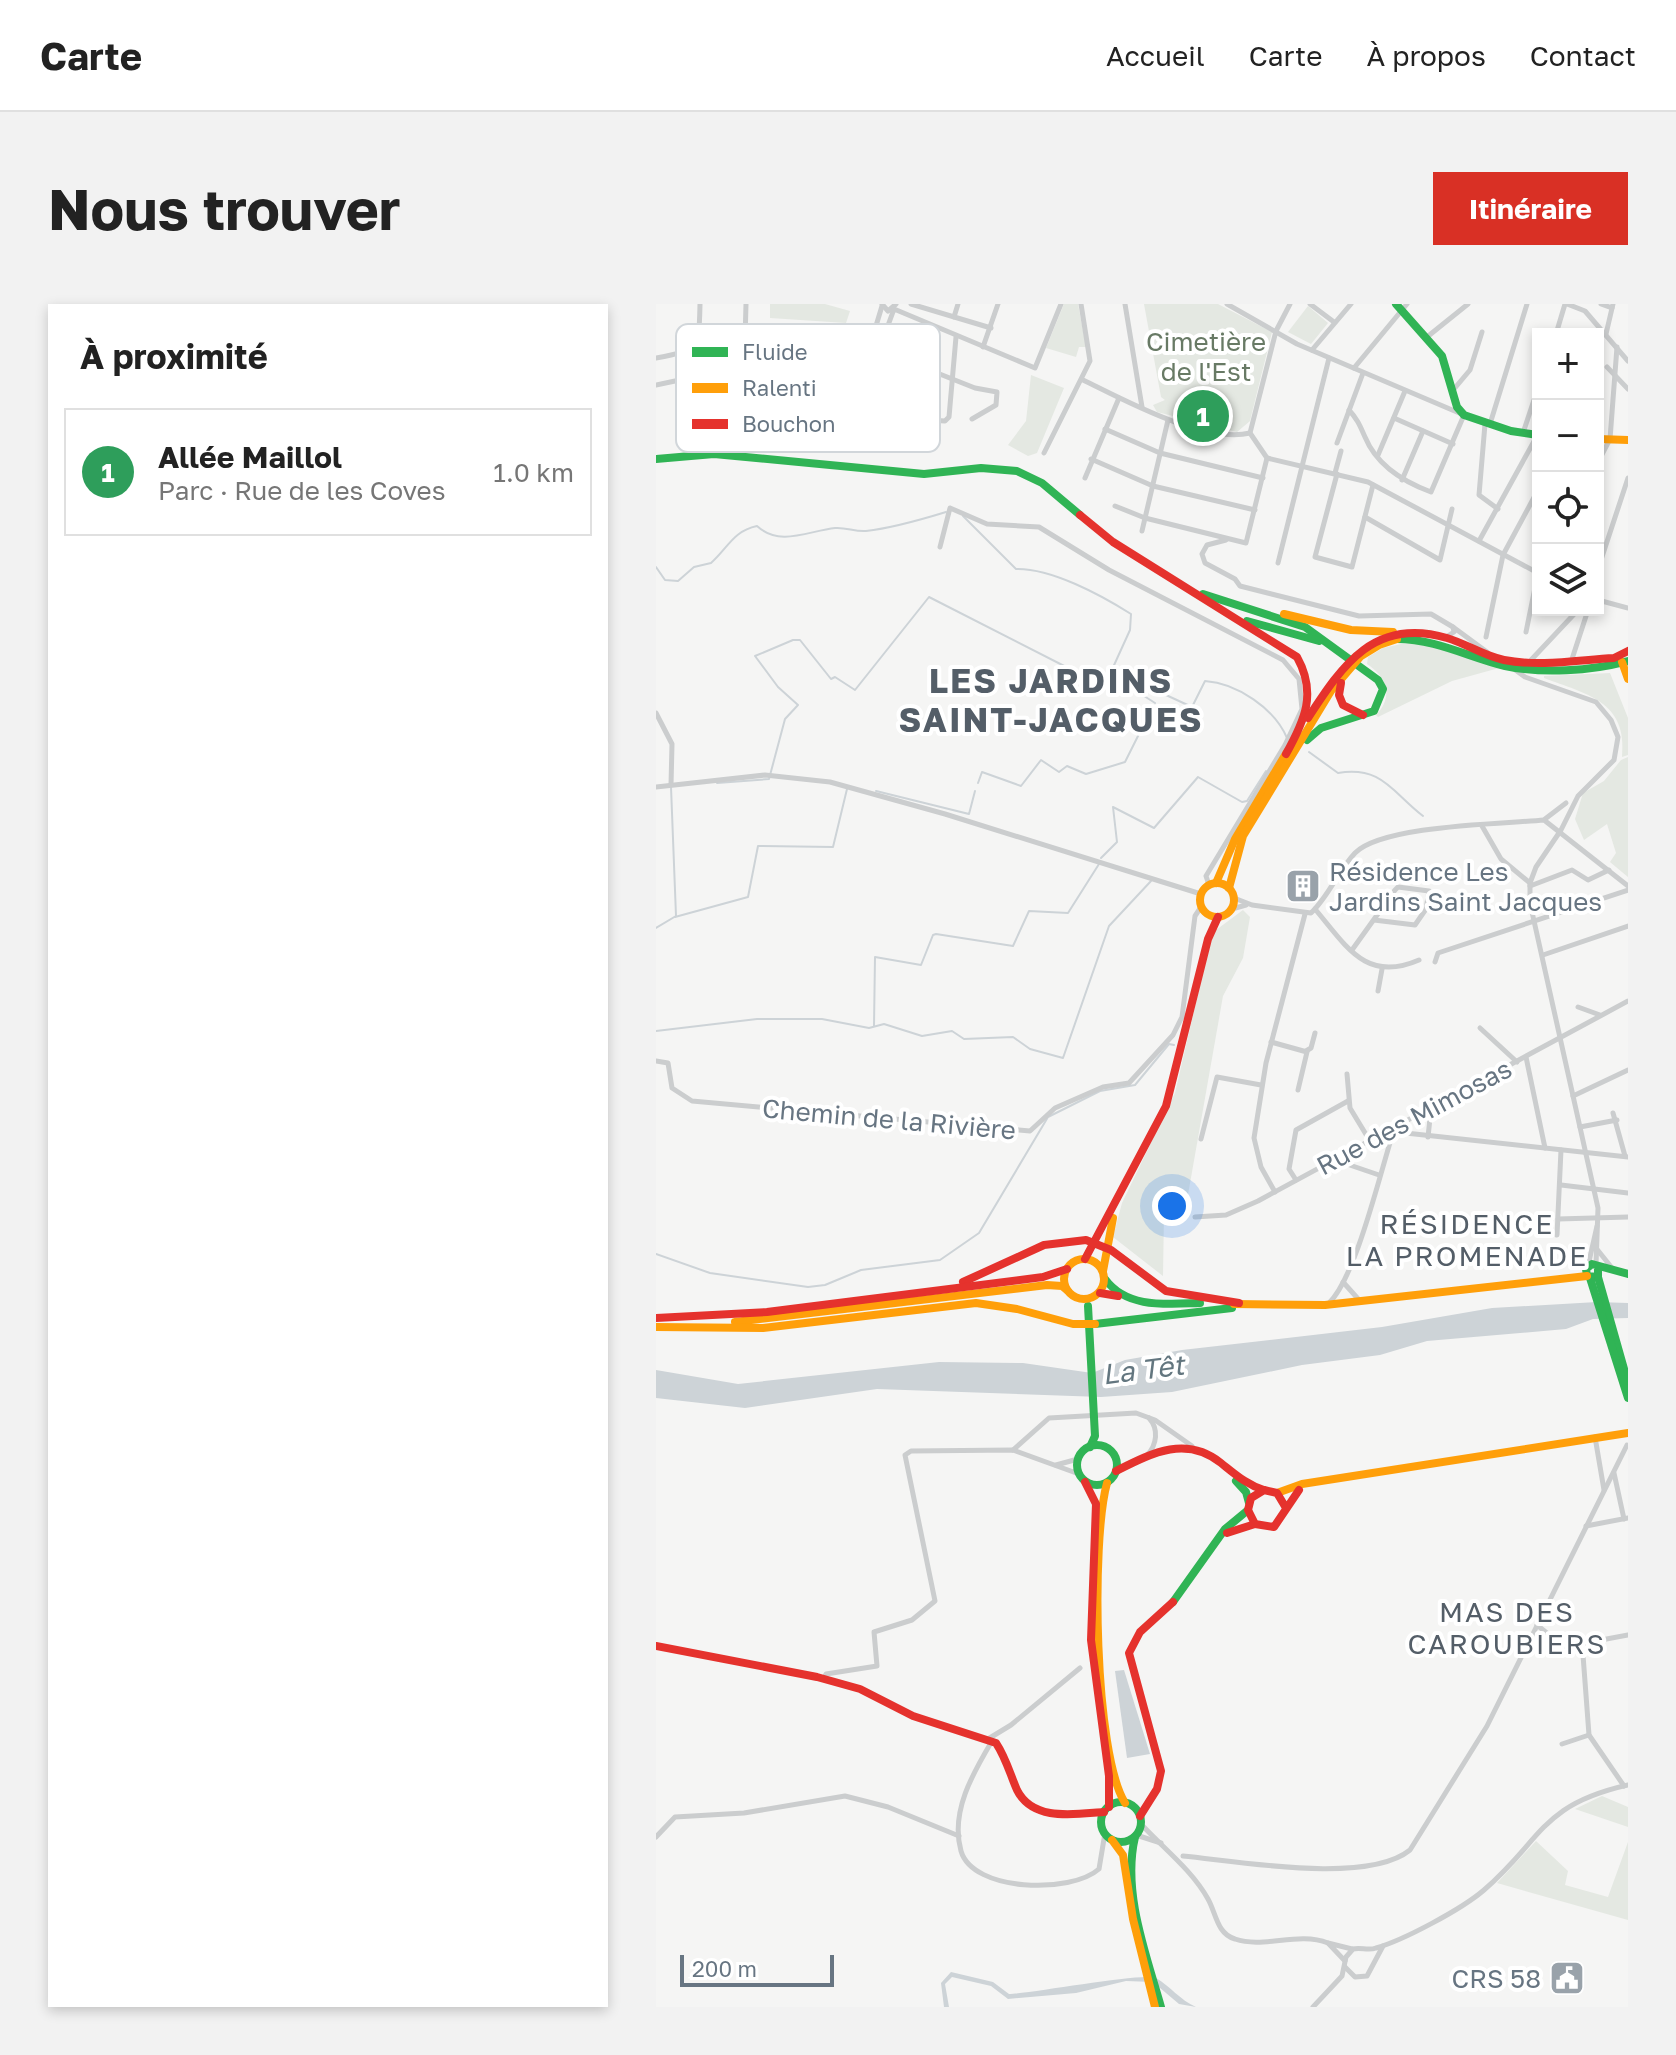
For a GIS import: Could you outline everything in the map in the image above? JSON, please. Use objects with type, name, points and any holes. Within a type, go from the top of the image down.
[{"type":"main road","points":[[1401,306],[1442,356],[1457,407],[1464,415],[1487,424],[1532,434]]},
{"type":"main road","points":[[1604,439],[1628,440]]},
{"type":"main road","points":[[656,459],[714,454],[924,474],[981,468],[1017,471],[1042,483],[1113,542],[1282,644],[1307,671],[1311,700],[1287,759],[1242,840],[1229,888],[1234,898],[1232,909],[1218,917],[1208,939],[1171,1093],[1104,1235],[1089,1255],[1074,1261],[1067,1269],[1064,1281],[1068,1291]]},
{"type":"main road","points":[[1176,580],[1215,599],[1286,618],[1340,651],[1378,680],[1383,689],[1379,704],[1365,715],[1321,728],[1287,759]]},
{"type":"main road","points":[[1253,609],[1351,630],[1446,637],[1494,656],[1530,664],[1625,658]]},
{"type":"main road","points":[[1233,616],[1301,634],[1340,651]]},
{"type":"main road","points":[[1208,939],[1201,894],[1212,884],[1240,830],[1344,669],[1364,650],[1403,632]]},
{"type":"main road","points":[[1364,650],[1397,640],[1430,639],[1507,666],[1565,663],[1572,659]]},
{"type":"main road","points":[[1507,666],[1625,658]]},
{"type":"main road","points":[[1625,658],[1628,679]]},
{"type":"main road","points":[[1344,669],[1339,697],[1350,712],[1365,715]]},
{"type":"main road","points":[[1212,884],[1229,888]]},
{"type":"main road","points":[[1203,910],[1218,917]]},
{"type":"main road","points":[[1104,1235],[1104,1275],[1092,1302],[1095,1436],[1090,1447],[1078,1459],[1079,1474],[1094,1494],[1096,1504],[1091,1640],[1109,1776],[1105,1814],[1107,1838],[1123,1855],[1133,1919],[1158,2007]]},
{"type":"main road","points":[[930,1290],[984,1275],[1043,1246],[1073,1239],[1101,1244],[1147,1280],[1171,1293],[1235,1306]]},
{"type":"main road","points":[[1089,1255],[1110,1288],[1141,1300],[1311,1309],[1593,1274],[1628,1275]]},
{"type":"main road","points":[[656,1318],[767,1312],[1043,1277],[1067,1269]]},
{"type":"main road","points":[[1593,1274],[1625,1378],[1628,1398]]},
{"type":"main road","points":[[656,1326],[791,1318],[1047,1285],[1062,1286],[1079,1299],[1092,1302],[1153,1306],[1325,1305],[1397,1298]]},
{"type":"main road","points":[[656,1326],[763,1328],[976,1303],[1017,1309],[1073,1324],[1092,1324],[1235,1306]]},
{"type":"main road","points":[[1141,1820],[1117,1789],[1106,1731],[1097,1647],[1101,1504],[1107,1483],[1116,1471],[1173,1445],[1197,1448],[1251,1487],[1277,1493],[1311,1483],[1628,1433]]},
{"type":"main road","points":[[1095,1436],[1115,1456],[1125,1461],[1142,1460]]},
{"type":"main road","points":[[1090,1447],[1104,1447]]},
{"type":"main road","points":[[1197,1448],[1242,1487],[1255,1524]]},
{"type":"main road","points":[[1115,1456],[1116,1471]]},
{"type":"main road","points":[[1085,1482],[1096,1485],[1107,1483]]},
{"type":"main road","points":[[1218,1539],[1236,1528],[1255,1524],[1274,1527],[1284,1518],[1294,1493],[1311,1483]]},
{"type":"main road","points":[[656,1646],[824,1678],[882,1697],[913,1716],[992,1741],[1009,1763],[1018,1793],[1034,1809],[1048,1814],[1105,1814],[1142,1801],[1154,1787],[1157,1771],[1129,1653],[1140,1632],[1169,1607],[1218,1539],[1254,1495],[1264,1490]]},
{"type":"main road","points":[[1277,1493],[1286,1508]]},
{"type":"main road","points":[[1148,1968],[1130,1864],[1135,1836],[1160,1779],[1160,1762],[1153,1744]]},
{"type":"main road","points":[[1107,1838],[1124,1842],[1135,1836]]},
{"type":"street","points":[[745,324],[746,304]]},
{"type":"street","points":[[911,304],[991,328]]},
{"type":"street","points":[[954,317],[958,304]]},
{"type":"street","points":[[940,329],[1035,368],[1061,304]]},
{"type":"street","points":[[1044,453],[1083,380],[1091,354],[1081,304]]},
{"type":"street","points":[[1125,304],[1142,408]]},
{"type":"street","points":[[1227,304],[1329,358],[1464,415],[1431,492],[1402,480],[1365,438],[1362,424],[1349,410]]},
{"type":"street","points":[[1290,304],[1276,331],[1250,433],[1267,458],[1373,485],[1532,570]]},
{"type":"street","points":[[1310,304],[1334,322]]},
{"type":"street","points":[[1312,350],[1351,304]]},
{"type":"street","points":[[1427,337],[1468,304]]},
{"type":"street","points":[[1498,509],[1479,495],[1487,424],[1527,304]]},
{"type":"street","points":[[1558,328],[1566,304],[1585,311],[1628,361]]},
{"type":"street","points":[[1601,304],[1612,306],[1606,334]]},
{"type":"street","points":[[882,305],[886,311],[895,307],[930,324]]},
{"type":"street","points":[[1354,368],[1401,306]]},
{"type":"street","points":[[983,347],[997,308]]},
{"type":"street","points":[[1454,389],[1470,370],[1482,332]]},
{"type":"street","points":[[940,421],[949,417],[956,337]]},
{"type":"street","points":[[1604,450],[1610,439],[1617,347]]},
{"type":"street","points":[[656,357],[676,353]]},
{"type":"street","points":[[1278,563],[1329,358]]},
{"type":"street","points":[[1607,367],[1628,389]]},
{"type":"street","points":[[1337,443],[1363,373]]},
{"type":"street","points":[[940,374],[975,388],[993,390],[999,396],[996,405],[972,419]]},
{"type":"street","points":[[1083,380],[1168,420],[1235,436],[1250,433]]},
{"type":"street","points":[[656,385],[675,381]]},
{"type":"street","points":[[1378,455],[1405,391]]},
{"type":"street","points":[[1085,478],[1119,398]]},
{"type":"street","points":[[1523,433],[1534,400]]},
{"type":"street","points":[[1394,418],[1453,444]]},
{"type":"street","points":[[1142,531],[1168,420]]},
{"type":"street","points":[[1105,429],[1160,453],[1263,478]]},
{"type":"street","points":[[1402,480],[1423,431]]},
{"type":"street","points":[[1479,541],[1532,445]]},
{"type":"street","points":[[1315,557],[1341,451]]},
{"type":"street","points":[[1243,552],[1267,458]]},
{"type":"street","points":[[1091,459],[1153,486],[1255,510]]},
{"type":"street","points":[[1604,544],[1628,478]]},
{"type":"street","points":[[1307,556],[1352,567],[1373,485]]},
{"type":"street","points":[[1486,637],[1503,555],[1532,501]]},
{"type":"street","points":[[1115,506],[1145,518],[1246,543]]},
{"type":"street","points":[[940,547],[953,507],[987,524],[1039,527],[1109,570],[1293,668],[1302,693],[1302,709],[1285,745],[1206,876],[1212,884]]},
{"type":"street","points":[[1365,517],[1440,560],[1452,509]]},
{"type":"street","points":[[1231,539],[1207,545],[1202,554],[1205,563],[1235,579],[1240,586],[1359,616],[1431,614],[1494,656]]},
{"type":"street","points":[[1526,632],[1532,602]]},
{"type":"street","points":[[1604,602],[1628,608]]},
{"type":"street","points":[[1533,680],[1530,664],[1573,616]]},
{"type":"street","points":[[1572,659],[1586,616]]},
{"type":"street","points":[[1446,637],[1454,632],[1453,627]]},
{"type":"street","points":[[1507,666],[1533,680],[1596,702],[1611,720],[1618,737],[1611,766],[1578,796],[1530,884],[1535,921],[1598,1217],[1593,1274]]},
{"type":"street","points":[[656,713],[672,744],[671,785]]},
{"type":"street","points":[[656,787],[765,775],[830,782],[945,814],[1201,894]]},
{"type":"street","points":[[1234,898],[1252,905],[1305,914],[1315,909],[1354,855],[1372,844],[1414,832],[1544,820],[1566,803]]},
{"type":"street","points":[[1435,962],[1438,953],[1628,888],[1561,830],[1544,820]]},
{"type":"street","points":[[1482,826],[1501,859],[1530,884]]},
{"type":"street","points":[[1530,884],[1567,871],[1576,871],[1588,880],[1609,870]]},
{"type":"street","points":[[1352,950],[1398,887],[1404,885],[1429,891],[1426,909],[1415,925],[1374,920]]},
{"type":"street","points":[[1232,909],[1252,905]]},
{"type":"street","points":[[1315,909],[1358,958],[1382,969],[1398,969],[1419,960]]},
{"type":"street","name":"Chemin de la Rivière","points":[[656,1061],[668,1063],[672,1088],[692,1101],[1030,1131],[1055,1108],[1103,1087],[1129,1083],[1173,1035],[1182,1017],[1195,916],[1203,910]]},
{"type":"street","points":[[1275,1192],[1261,1167],[1254,1142],[1261,1085],[1305,914]]},
{"type":"street","points":[[1543,955],[1628,926]]},
{"type":"street","points":[[1378,991],[1382,969]]},
{"type":"street","name":"Rue des Mimosas","points":[[1195,1217],[1226,1215],[1275,1192],[1628,1001]]},
{"type":"street","points":[[1578,1007],[1600,1016]]},
{"type":"street","points":[[1480,1028],[1517,1062]]},
{"type":"street","points":[[1298,1090],[1306,1051],[1311,1048],[1315,1033]]},
{"type":"street","points":[[1271,1042],[1306,1051]]},
{"type":"street","points":[[1526,1057],[1545,1148]]},
{"type":"street","points":[[1573,1096],[1628,1070]]},
{"type":"street","points":[[1347,1074],[1348,1101],[1370,1141]]},
{"type":"street","points":[[1201,1139],[1217,1077],[1261,1085]]},
{"type":"street","points":[[1296,1180],[1289,1169],[1296,1130],[1348,1101]]},
{"type":"street","points":[[1428,1137],[1431,1108]]},
{"type":"street","points":[[1325,1305],[1337,1296],[1343,1282],[1390,1132],[1627,1156],[1613,1113]]},
{"type":"street","points":[[1580,1127],[1617,1120]]},
{"type":"street","points":[[1557,1235],[1561,1150]]},
{"type":"street","points":[[1335,1160],[1379,1175]]},
{"type":"street","points":[[1561,1185],[1628,1193]]},
{"type":"street","points":[[1593,1274],[1598,1217]]},
{"type":"street","points":[[1558,1219],[1628,1217]]},
{"type":"street","points":[[1596,1247],[1609,1266],[1628,1275]]},
{"type":"street","points":[[1343,1282],[1360,1301]]},
{"type":"street","points":[[1013,1450],[1049,1418],[1145,1415],[1197,1448]]},
{"type":"street","points":[[1142,1460],[1155,1445],[1155,1428],[1145,1415]]},
{"type":"street","points":[[1595,1436],[1604,1490]]},
{"type":"street","points":[[1183,1856],[1314,1869],[1391,1861],[1410,1850],[1487,1726],[1627,1445]]},
{"type":"street","points":[[824,1678],[826,1674],[877,1666],[874,1632],[912,1620],[935,1601],[905,1455],[911,1451],[1013,1450],[1079,1474]]},
{"type":"street","points":[[1053,1465],[1078,1459]]},
{"type":"street","points":[[1585,1526],[1626,1518],[1614,1472]]},
{"type":"street","points":[[1537,1625],[1559,1645],[1574,1646],[1628,1635]]},
{"type":"street","points":[[1141,1820],[1207,1898],[1227,1935],[1238,1940],[1305,1938],[1367,1950],[1383,1945],[1471,1900],[1501,1873],[1537,1831],[1564,1808],[1585,1796],[1626,1785],[1589,1735],[1583,1655],[1574,1646]]},
{"type":"street","points":[[1080,1668],[992,1741],[966,1789],[959,1836],[962,1854],[974,1869],[1044,1887],[1066,1885],[1096,1873],[1107,1838]]},
{"type":"street","points":[[1562,1744],[1589,1735]]},
{"type":"street","points":[[656,1837],[675,1817],[744,1813],[832,1795],[875,1803],[959,1836]]},
{"type":"street","points":[[1135,1836],[1163,1844]]},
{"type":"street","points":[[1328,1943],[1351,1975]]},
{"type":"street","points":[[1342,1976],[1367,1976],[1374,1968],[1374,1959],[1383,1945]]},
{"type":"street","points":[[1313,2007],[1342,1976],[1353,1949]]},
{"type":"street","points":[[1367,1950],[1374,1959]]},
{"type":"green space","points":[[770,304],[825,304],[850,311],[846,323],[770,318]]},
{"type":"green space","points":[[1064,304],[1078,304],[1086,347],[1079,347],[1076,357],[1046,348]]},
{"type":"green space","name":"Cimetière de l'Est","points":[[1144,304],[1218,304],[1272,332],[1250,421],[1237,432],[1157,412],[1153,405],[1165,400],[1161,397]]},
{"type":"green space","points":[[1308,306],[1328,323],[1311,344],[1288,332]]},
{"type":"green space","points":[[1031,375],[1064,388],[1037,453],[1028,456],[1008,445],[1026,421]]},
{"type":"green space","points":[[1410,642],[1435,644],[1499,668],[1452,681],[1378,717],[1376,715],[1385,701],[1386,688],[1379,675],[1367,664],[1368,657],[1383,648]]},
{"type":"green space","points":[[1610,673],[1628,718],[1628,755],[1622,757],[1622,738],[1611,712],[1589,695],[1544,678]]},
{"type":"green space","points":[[1628,757],[1628,877],[1610,862],[1616,853],[1607,824],[1584,840],[1575,819],[1583,793],[1604,781],[1621,760]]},
{"type":"green space","points":[[1243,910],[1250,917],[1243,958],[1223,996],[1186,1206],[1164,1214],[1163,1276],[1113,1237],[1122,1203],[1175,1093],[1212,933]]},
{"type":"green space","points":[[1602,1796],[1628,1807],[1628,1827],[1575,1809]]},
{"type":"green space","points":[[1536,1841],[1568,1871],[1565,1885],[1608,1897],[1628,1842],[1628,1920],[1497,1883]]},
{"type":"water","name":"La Têt","points":[[1628,1303],[1628,1318],[1593,1319],[1566,1329],[1427,1341],[1380,1355],[1302,1365],[1172,1392],[1101,1397],[877,1389],[745,1408],[656,1398],[656,1370],[738,1384],[939,1362],[1023,1363],[1092,1373],[1125,1360],[1182,1350],[1382,1327],[1492,1308]]},
{"type":"water","points":[[1124,1670],[1150,1754],[1127,1758],[1115,1671]]},
{"type":"water","points":[[951,1972],[993,1982],[1009,1994],[1131,1978],[1156,1978],[1196,2007],[1179,2004],[1153,1982],[1126,1981],[1076,1993],[1008,1999],[991,1986],[952,1977],[945,1984],[949,2007],[944,2007],[941,1983]]},
{"type":"waterway","points":[[656,567],[665,580],[678,581],[694,567],[711,563],[736,536],[757,526],[775,536],[785,537],[835,528],[866,531],[946,512]]},
{"type":"waterway","points":[[963,516],[1016,569],[1060,578],[1091,591],[1131,614],[1130,630],[1110,674],[1155,703]]},
{"type":"waterway","points":[[717,783],[769,779],[785,719],[798,705],[778,687],[755,656],[800,640],[831,679],[835,677],[855,690],[929,597],[1078,673],[1084,683],[1094,688],[1110,674]]},
{"type":"waterway","points":[[1166,695],[1192,707],[1205,681],[1230,687],[1254,699],[1274,717],[1287,738]]},
{"type":"waterway","points":[[978,783],[982,772],[1021,786],[1041,760],[1059,772],[1067,766],[1086,774],[1125,762],[1153,706]]},
{"type":"waterway","points":[[1309,752],[1338,773],[1365,773],[1385,782],[1423,816]]},
{"type":"waterway","points":[[1101,858],[1117,842],[1113,807],[1154,828],[1198,777],[1242,802],[1247,801],[1266,771]]},
{"type":"waterway","points":[[656,928],[676,916],[671,787]]},
{"type":"waterway","points":[[675,917],[748,897],[758,846],[833,847],[847,789]]},
{"type":"waterway","points":[[876,791],[969,814],[975,791]]},
{"type":"waterway","points":[[874,1026],[875,957],[921,965],[936,934],[1013,946],[1029,911],[1068,913],[1099,864]]},
{"type":"waterway","points":[[656,1031],[757,1019],[822,1019],[869,1028],[884,1024],[922,1036],[952,1031],[964,1039],[1013,1037],[1030,1049],[1063,1058],[1109,926],[1151,881]]},
{"type":"waterway","points":[[656,1254],[710,1273],[808,1287],[825,1285],[861,1270],[940,1260],[979,1233],[1048,1117],[1100,1091],[1135,1085],[1169,1044],[1174,1045]]},
{"type":"traffic: fast","points":[[1396,304],[1442,356],[1457,407],[1464,415],[1511,431],[1532,434]]},
{"type":"traffic: fast","points":[[656,459],[714,454],[924,474],[981,468],[1017,471],[1042,483],[1080,515]]},
{"type":"traffic: fast","points":[[1203,594],[1305,627],[1378,680],[1383,689],[1374,711],[1321,728],[1307,740]]},
{"type":"traffic: fast","points":[[1247,621],[1319,641]]},
{"type":"traffic: fast","points":[[1397,639],[1425,642],[1505,666],[1535,670],[1582,669],[1628,661]]},
{"type":"traffic: fast","points":[[1598,1267],[1598,1277],[1587,1276],[1586,1269],[1592,1264],[1628,1274]]},
{"type":"traffic: fast","points":[[1598,1277],[1628,1383]]},
{"type":"traffic: fast","points":[[1590,1278],[1628,1398]]},
{"type":"traffic: fast","points":[[1105,1279],[1124,1296],[1136,1300],[1161,1304],[1200,1303]]},
{"type":"traffic: fast","points":[[1088,1306],[1095,1436],[1090,1447]]},
{"type":"traffic: fast","points":[[1095,1324],[1232,1308]]},
{"type":"traffic: fast","points":[[1097,1445],[1111,1451],[1117,1465],[1111,1479],[1097,1485],[1083,1479],[1077,1465],[1083,1451],[1097,1445]]},
{"type":"traffic: fast","points":[[1236,1481],[1246,1492],[1249,1503]]},
{"type":"traffic: fast","points":[[1173,1602],[1225,1529],[1248,1510]]},
{"type":"traffic: fast","points":[[1121,1802],[1135,1808],[1141,1822],[1135,1836],[1121,1842],[1107,1836],[1101,1822],[1107,1808],[1121,1802]]},
{"type":"traffic: fast","points":[[1135,1837],[1131,1879],[1134,1901],[1161,2007]]},
{"type":"traffic: slow","points":[[1604,439],[1628,440]]},
{"type":"traffic: slow","points":[[1284,614],[1351,630],[1393,632]]},
{"type":"traffic: slow","points":[[1229,888],[1243,836],[1331,691],[1361,656],[1397,639]]},
{"type":"traffic: slow","points":[[1622,662],[1628,679]]},
{"type":"traffic: slow","points":[[1216,883],[1235,839],[1287,752]]},
{"type":"traffic: slow","points":[[1217,883],[1229,888],[1234,900],[1229,912],[1217,917],[1205,912],[1200,900],[1205,888],[1217,883]]},
{"type":"traffic: slow","points":[[1103,1271],[1113,1218]]},
{"type":"traffic: slow","points":[[1084,1259],[1098,1265],[1104,1279],[1098,1293],[1084,1299],[1070,1293],[1064,1279],[1070,1265],[1084,1259]]},
{"type":"traffic: slow","points":[[1234,1304],[1325,1305],[1587,1276]]},
{"type":"traffic: slow","points":[[735,1322],[1047,1285],[1062,1286],[1068,1291]]},
{"type":"traffic: slow","points":[[656,1327],[763,1328],[976,1303],[1017,1309],[1073,1324],[1095,1324]]},
{"type":"traffic: slow","points":[[1277,1493],[1302,1484],[1628,1433]]},
{"type":"traffic: slow","points":[[1107,1483],[1099,1550],[1098,1646],[1107,1740],[1115,1777],[1125,1803]]},
{"type":"traffic: slow","points":[[1112,1840],[1123,1855],[1133,1919],[1155,2007]]},
{"type":"traffic: jam","points":[[1080,515],[1113,542],[1297,657],[1306,683],[1306,706],[1299,730],[1286,754]]},
{"type":"traffic: jam","points":[[1308,718],[1348,663],[1381,640],[1400,634],[1422,633],[1447,638],[1489,656],[1518,662],[1614,658],[1628,651]]},
{"type":"traffic: jam","points":[[1341,683],[1339,695],[1343,705],[1363,715]]},
{"type":"traffic: jam","points":[[1085,1259],[1166,1106],[1208,939],[1218,917]]},
{"type":"traffic: jam","points":[[963,1282],[1044,1245],[1086,1240],[1111,1250],[1166,1291],[1239,1303]]},
{"type":"traffic: jam","points":[[656,1318],[767,1312],[1043,1277],[1067,1269]]},
{"type":"traffic: jam","points":[[1100,1293],[1118,1296]]},
{"type":"traffic: jam","points":[[1116,1471],[1156,1453],[1182,1448],[1208,1455],[1264,1490]]},
{"type":"traffic: jam","points":[[1085,1482],[1096,1504],[1091,1640],[1109,1776],[1109,1807]]},
{"type":"traffic: jam","points":[[1286,1508],[1277,1493],[1264,1490],[1251,1498],[1248,1510],[1255,1524],[1274,1527],[1299,1490]]},
{"type":"traffic: jam","points":[[1227,1533],[1255,1524]]},
{"type":"traffic: jam","points":[[1140,1816],[1157,1789],[1161,1771],[1129,1653],[1140,1632],[1173,1602]]},
{"type":"traffic: jam","points":[[656,1646],[817,1677],[860,1689],[913,1716],[996,1743],[1017,1790],[1033,1807],[1056,1814],[1104,1812]]},
{"type":"place","name":"Allée Maillol","points":[[1203,416]]},
{"type":"place","name":"Résidence Les Jardins Saint Jacques","points":[[1303,886]]},
{"type":"place","name":"CRS 58","points":[[1567,1978]]},
{"type":"district","name":"LES JARDINS SAINT-JACQUES","points":[[1051,700]]},
{"type":"district","name":"RÉSIDENCE LA PROMENADE","points":[[1467,1239]]},
{"type":"district","name":"MAS DES CAROUBIERS","points":[[1507,1627]]}]
